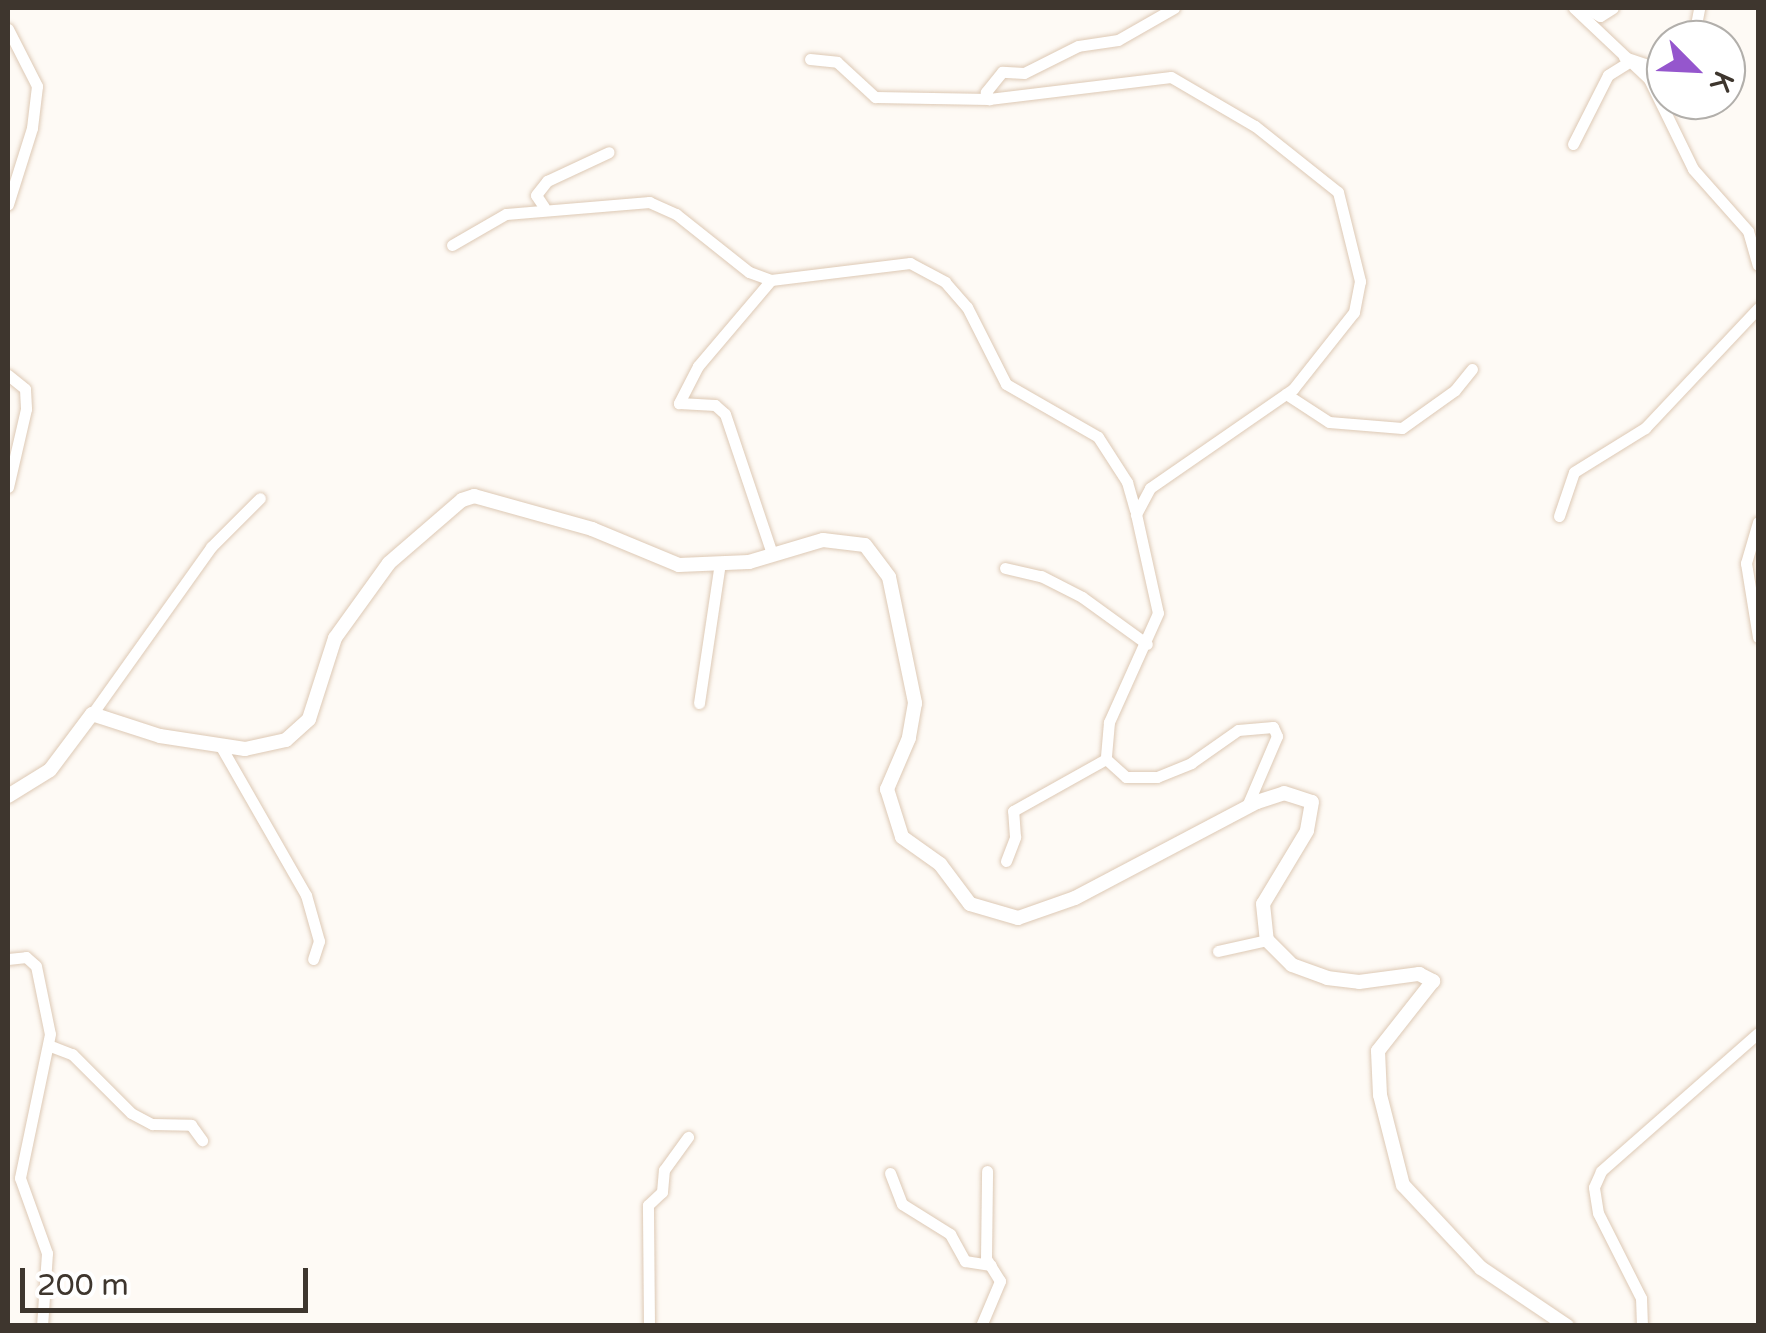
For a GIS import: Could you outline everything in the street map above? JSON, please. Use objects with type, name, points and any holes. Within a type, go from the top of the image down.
[{"type":"street","points":[[989,99],[990,81],[1002,72],[1024,73],[1078,46],[1118,40],[1174,8]]},
{"type":"street","points":[[1578,8],[1600,16],[1613,8]]},
{"type":"street","points":[[1578,8],[1649,79],[1692,170],[1748,231],[1758,265]]},
{"type":"street","points":[[8,29],[37,86],[32,128],[8,204]]},
{"type":"street","points":[[810,59],[837,62],[875,97],[989,99],[1171,77],[1255,126],[1338,192],[1360,300],[1286,394],[1150,488],[1136,514]]},
{"type":"street","points":[[1626,60],[1646,66]]},
{"type":"street","points":[[1573,144],[1608,75],[1626,60]]},
{"type":"street","points":[[544,206],[536,195],[547,182],[609,152]]},
{"type":"street","points":[[452,245],[506,214],[544,206],[649,202],[676,214],[749,272],[771,280],[886,261],[910,263],[945,282],[967,307],[1006,384],[1098,437],[1113,455],[1136,514],[1158,613],[1109,722],[1106,759]]},
{"type":"street","points":[[771,280],[698,366],[678,403],[715,405],[726,414],[772,554]]},
{"type":"street","points":[[1559,516],[1574,472],[1645,428],[1758,308]]},
{"type":"street","points":[[1286,394],[1329,422],[1402,428],[1445,398],[1472,369]]},
{"type":"street","points":[[8,375],[24,389],[26,408],[8,486]]},
{"type":"street","points":[[8,796],[50,770],[211,548],[260,498]]},
{"type":"street","points":[[92,714],[160,736],[264,750],[302,728],[344,625],[401,548],[462,500],[484,498],[608,534],[667,563],[720,563],[839,540],[864,544],[880,558],[915,703],[888,806],[902,837],[940,864],[977,909],[1018,918],[1043,912],[1248,806],[1284,794],[1304,796],[1314,806],[1308,832],[1263,904],[1267,940],[1292,966],[1327,978],[1359,982],[1419,974],[1434,980],[1378,1051],[1380,1094],[1403,1184],[1472,1260],[1567,1326]]},
{"type":"street","points":[[1758,522],[1746,563],[1758,637]]},
{"type":"street","points":[[699,703],[720,563]]},
{"type":"street","points":[[1004,568],[1054,583],[1147,644]]},
{"type":"street","points":[[1106,759],[1126,777],[1157,778],[1191,763],[1238,730],[1273,727],[1276,736],[1248,806]]},
{"type":"street","points":[[220,745],[306,895],[319,941],[312,959]]},
{"type":"street","points":[[1006,861],[1014,837],[1012,812],[1106,759]]},
{"type":"street","points":[[1218,951],[1267,940]]},
{"type":"street","points":[[8,959],[26,957],[36,966],[48,1045],[20,1178],[48,1253],[42,1326]]},
{"type":"street","points":[[1642,1326],[1641,1298],[1598,1214],[1594,1188],[1601,1171],[1758,1033]]},
{"type":"street","points":[[48,1045],[90,1069],[132,1113],[152,1124],[191,1125],[202,1140]]},
{"type":"street","points":[[648,1326],[648,1205],[662,1192],[664,1170],[688,1137]]},
{"type":"street","points":[[982,1326],[997,1299],[1000,1280],[991,1265],[987,1171]]},
{"type":"street","points":[[890,1173],[902,1204],[950,1234],[965,1261],[991,1265]]}]
